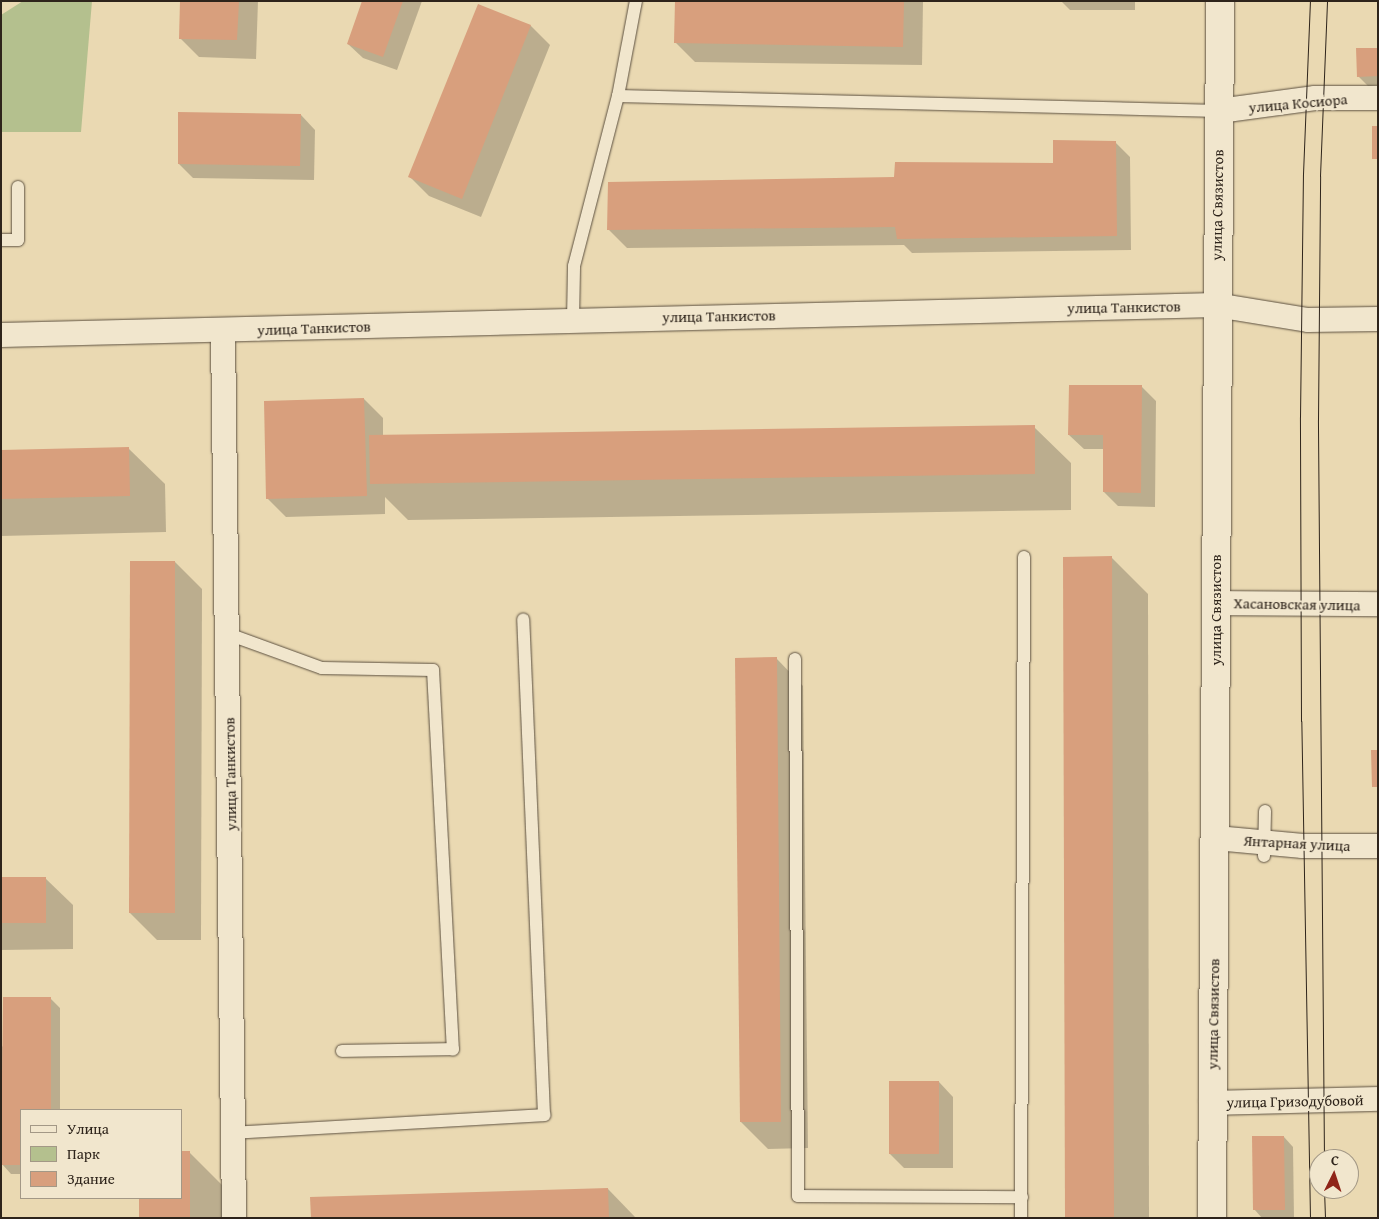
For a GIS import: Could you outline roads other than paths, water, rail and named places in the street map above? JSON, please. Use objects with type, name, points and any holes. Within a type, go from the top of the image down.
[{"type":"street","name":"улица Связистов","points":[[1212,1218],[1211,1103],[1216,838],[1216,305],[1220,1]]},
{"type":"street","name":"улица Косиора","points":[[1218,110],[1315,98],[1378,98]]},
{"type":"street","name":"улица Танкистов","points":[[1,335],[1216,305],[1308,320],[1378,319]]},
{"type":"street","name":"улица Танкистов","points":[[223,331],[233,945],[232,1132],[234,1218]]},
{"type":"street","name":"Хасановская улица","points":[[1216,603],[1378,604]]},
{"type":"street","name":"Янтарная улица","points":[[1216,838],[1264,849],[1378,846]]},
{"type":"street","name":"улица Гризодубовой","points":[[1211,1103],[1378,1100]]},
{"type":"lane","points":[[573,320],[574,266],[618,96],[636,1]]},
{"type":"lane","points":[[618,96],[1218,110]]},
{"type":"lane","points":[[1,240],[18,240],[18,188]]},
{"type":"lane","points":[[1021,1218],[1024,557]]},
{"type":"lane","points":[[232,1132],[544,1116],[523,619]]},
{"type":"lane","points":[[228,634],[322,668],[433,670],[453,1049],[342,1051]]},
{"type":"lane","points":[[795,659],[798,1196],[1022,1197]]},
{"type":"lane","points":[[1264,811],[1264,849]]},
{"type":"tram line","points":[[1310,1],[1303,174],[1300,417],[1301,721],[1310,1218]]},
{"type":"tram line","points":[[1324,1149],[1318,420],[1320,176],[1327,1]]},
{"type":"tram line","points":[[1324,1199],[1325,1218]]}]
